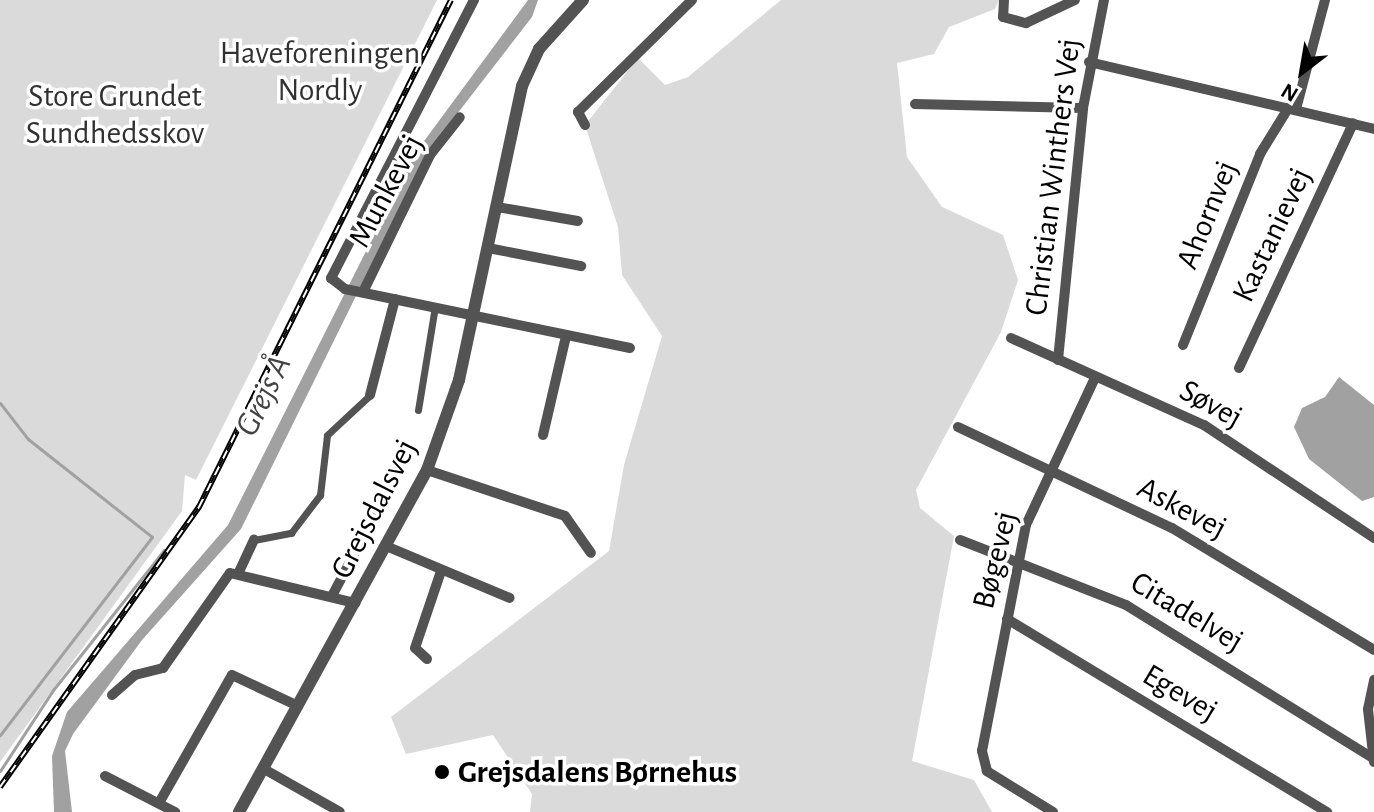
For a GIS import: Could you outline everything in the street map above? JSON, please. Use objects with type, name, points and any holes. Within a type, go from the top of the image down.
[{"type":"street","points":[[474,0],[331,272],[345,289],[630,348]]},
{"type":"street","name":"Grejsdalsvej","points":[[239,812],[427,470],[475,314],[531,64],[583,0]]},
{"type":"street","points":[[585,125],[578,112],[692,0]]},
{"type":"street","points":[[1004,0],[1003,17],[1026,23],[1075,0]]},
{"type":"street","name":"Christian Winthers Vej","points":[[1058,360],[1083,108],[1089,62],[1104,0]]},
{"type":"street","name":"Ahornvej","points":[[1183,345],[1260,154],[1292,108],[1325,0]]},
{"type":"street","points":[[1089,62],[1374,129]]},
{"type":"street","points":[[915,104],[1083,108]]},
{"type":"street","name":"Munkevej","points":[[361,292],[430,155],[460,117]]},
{"type":"street","name":"Kastanievej","points":[[1239,368],[1353,123]]},
{"type":"street","points":[[497,207],[578,221]]},
{"type":"street","points":[[488,248],[581,266]]},
{"type":"street","points":[[238,574],[254,540],[284,539],[315,503],[324,485],[322,449],[336,420],[370,395],[395,299]]},
{"type":"street","points":[[418,410],[435,306]]},
{"type":"street","points":[[543,435],[566,336]]},
{"type":"street","name":"Søvej","points":[[1011,338],[1204,425],[1372,532]]},
{"type":"street","name":"Bøgevej","points":[[1053,812],[983,766],[1026,525],[1095,378]]},
{"type":"street","name":"Askevej","points":[[958,427],[1050,475],[1172,528],[1374,650]]},
{"type":"street","points":[[427,470],[565,516],[591,553]]},
{"type":"street","points":[[333,594],[392,483]]},
{"type":"street","name":"Citadelvej","points":[[960,540],[1126,605],[1373,761]]},
{"type":"street","points":[[386,546],[440,574],[510,598]]},
{"type":"street","points":[[112,695],[135,675],[163,668],[230,573],[333,594],[355,603]]},
{"type":"street","points":[[427,659],[415,648],[440,574]]},
{"type":"street","name":"Egevej","points":[[1007,619],[1327,812]]},
{"type":"street","points":[[159,803],[232,675],[298,706]]},
{"type":"street","points":[[1373,761],[1368,709],[1374,680]]},
{"type":"street","points":[[264,769],[340,812]]},
{"type":"street","points":[[105,776],[175,812]]},
{"type":"green space","name":"Store Grundet Sundhedsskov","points":[[0,0],[437,0],[196,480],[185,475],[182,511],[0,762]]},
{"type":"green space","points":[[781,0],[999,0],[995,9],[949,27],[934,54],[897,63],[907,157],[942,207],[1003,235],[1018,280],[1001,332],[916,490],[920,508],[954,536],[912,761],[974,780],[992,812],[530,812],[532,794],[493,735],[406,754],[391,717],[609,551],[624,465],[662,336],[622,275],[618,227],[585,125],[638,58],[665,85],[688,77]]},
{"type":"shaded area","points":[[528,0],[538,0],[532,17],[426,154],[241,529],[142,640],[73,734],[65,751],[72,812],[54,812],[52,756],[67,712],[228,525],[416,152]]},
{"type":"shaded area","points":[[1339,377],[1374,405],[1374,497],[1362,501],[1309,459],[1294,427],[1302,408],[1325,397]]},
{"type":"waterway","points":[[0,403],[28,439],[152,537],[0,735]]},
{"type":"waterway","points":[[0,771],[53,690],[164,550]]},
{"type":"railway","points":[[0,787],[199,507],[451,0]]},
{"type":"place","name":"Grejsdalens Børnehus","points":[[442,772]]},
{"type":"park label","name":"Haveforeningen Nordly","points":[[320,72]]},
{"type":"water label","name":"Grejs Å","points":[[264,396]]}]
